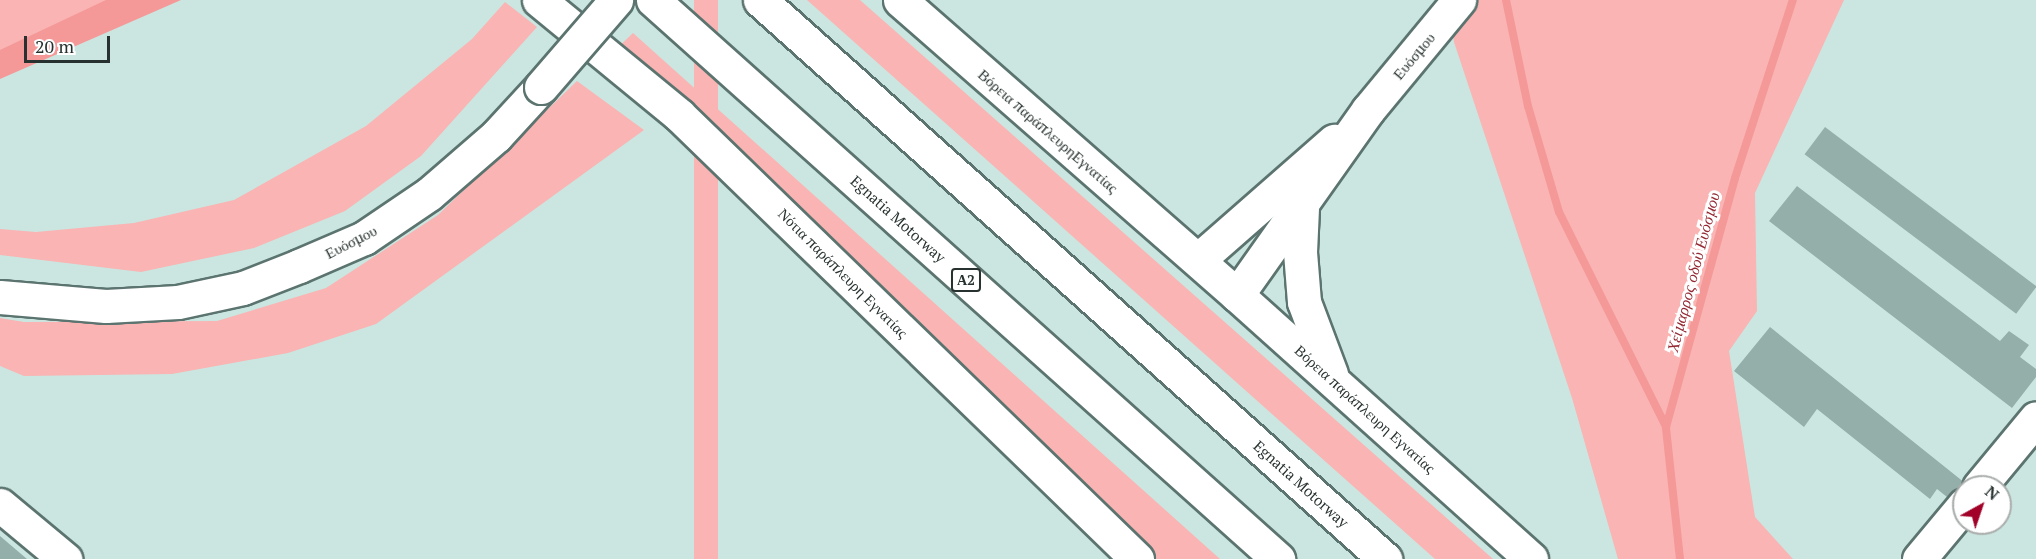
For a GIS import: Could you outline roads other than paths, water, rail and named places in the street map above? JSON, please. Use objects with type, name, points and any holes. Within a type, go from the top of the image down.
[{"type":"main road","name":"Νότια παράπλευρη Εγνατίας","points":[[539,0],[687,123],[1137,559]]},
{"type":"main road","name":"Ευόσμου","points":[[0,297],[106,306],[178,302],[243,288],[364,238],[429,194],[496,136],[616,0]]},
{"type":"main road","name":"Egnatia Motorway","points":[[653,0],[1278,559]]},
{"type":"main road","name":"Egnatia Motorway","points":[[760,0],[1385,559]]},
{"type":"main road","name":"Βόρεια παράπλευρηΕγνατίας","points":[[900,0],[1198,260]]},
{"type":"main road","name":"Ευόσμου","points":[[1368,110],[1459,0]]},
{"type":"main road","points":[[1198,260],[1368,110]]},
{"type":"main road","points":[[1238,295],[1302,208],[1368,110]]},
{"type":"main road","points":[[1302,208],[1300,260],[1304,302],[1334,381]]},
{"type":"main road","name":"Βόρεια παράπλευρη Εγνατίας","points":[[1198,260],[1531,559]]},
{"type":"main road","points":[[1989,475],[2036,418]]},
{"type":"main road","points":[[0,505],[65,559]]},
{"type":"main road","points":[[1919,559],[1952,519]]},
{"type":"waterway","points":[[1506,0],[1528,106],[1559,212],[1666,427]]},
{"type":"waterway","name":"Χείμαρρος οδού Ευόσμου","points":[[1680,559],[1666,427],[1735,178],[1793,0]]}]
